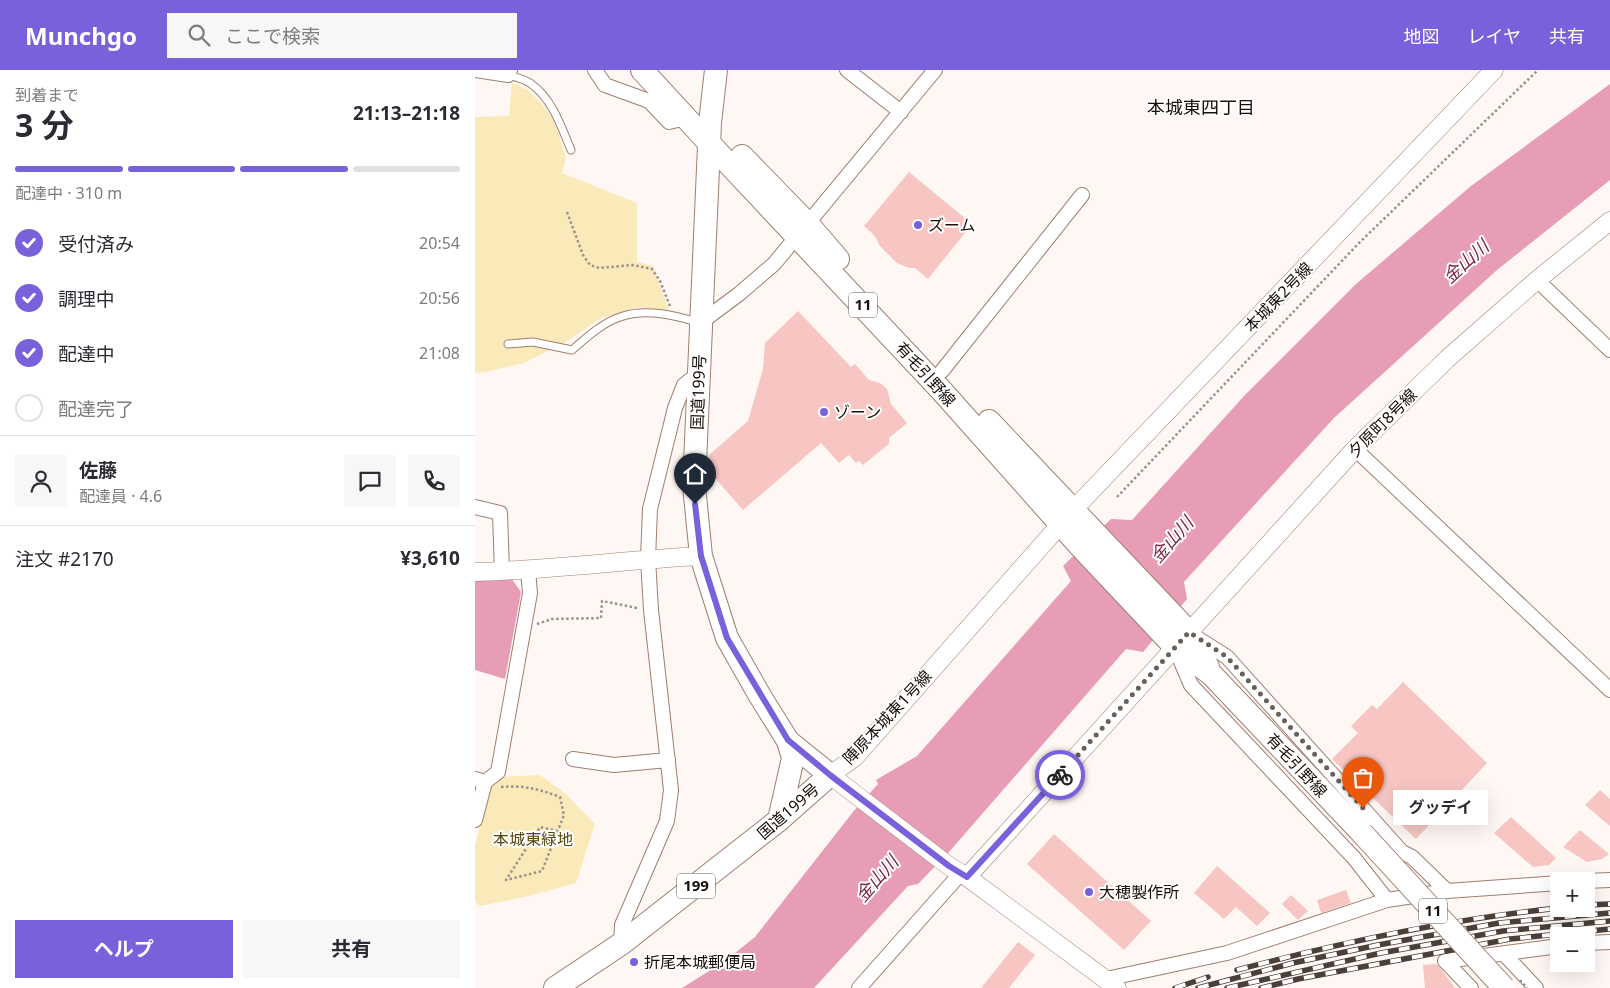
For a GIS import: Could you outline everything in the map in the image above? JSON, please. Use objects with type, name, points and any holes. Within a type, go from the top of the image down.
[{"type":"main road","name":"有毛引野線","points":[[642,70],[686,118],[710,134]]},
{"type":"main road","name":"有毛引野線","points":[[663,70],[710,134],[942,371],[1084,537],[1362,833],[1504,988]]},
{"type":"main road","name":"国道199号","points":[[555,988],[621,944],[779,820],[830,775],[788,740],[727,638],[701,556],[694,486],[710,134],[717,70]]},
{"type":"main road","name":"有毛引野線","points":[[802,230],[935,383],[1067,517]]},
{"type":"main road","points":[[779,820],[793,758],[788,740]]},
{"type":"street","points":[[475,70],[509,72]]},
{"type":"street","points":[[595,70],[605,84],[649,101],[669,122],[686,118]]},
{"type":"street","points":[[847,70],[901,112]]},
{"type":"street","points":[[700,323],[739,294],[774,264],[935,70]]},
{"type":"street","name":"本城東2号線","points":[[1067,517],[1494,70]]},
{"type":"street","points":[[942,371],[1082,195]]},
{"type":"street","name":"夕原町8号線","points":[[959,872],[1177,635],[1355,449],[1447,359],[1537,280],[1610,221]]},
{"type":"street","points":[[1537,280],[1610,350]]},
{"type":"street","points":[[621,944],[623,925],[667,821],[671,790],[651,610],[648,559],[650,509],[675,408],[683,385],[698,374]]},
{"type":"street","points":[[1355,449],[1610,690]]},
{"type":"street","points":[[475,507],[500,513],[502,572]]},
{"type":"street","name":"陣原本城東1号線","points":[[1067,517],[854,758],[830,775],[1111,983]]},
{"type":"street","points":[[475,572],[502,572],[701,556]]},
{"type":"street","points":[[475,820],[484,779],[498,772],[530,593],[528,570]]},
{"type":"street","points":[[1177,635],[1227,657],[1401,852],[1412,857],[1447,891]]},
{"type":"street","points":[[1177,635],[1191,685],[1354,858],[1387,900]]},
{"type":"street","points":[[573,759],[614,765],[668,760]]},
{"type":"street","points":[[859,988],[959,872]]},
{"type":"street","points":[[1595,881],[1610,880]]},
{"type":"street","points":[[1111,983],[1227,953],[1387,900],[1447,891],[1550,884]]},
{"type":"street","points":[[1595,943],[1610,942]]},
{"type":"street","points":[[1471,988],[1445,961],[1550,947]]},
{"type":"street","points":[[1505,954],[1536,988]]},
{"type":"lane","points":[[509,72],[529,82],[541,92],[554,111],[571,150]]},
{"type":"lane","points":[[508,344],[533,342],[572,350],[594,332],[621,317],[639,314],[673,315],[700,323]]},
{"type":"path","points":[[1117,498],[1359,242],[1538,70]]},
{"type":"path","points":[[567,212],[583,256],[590,265],[599,268],[633,265],[652,269],[660,281],[673,315]]},
{"type":"path","points":[[524,629],[552,619],[601,618],[602,601],[643,609]]},
{"type":"path","points":[[484,779],[496,787],[517,785],[534,788],[560,797],[564,815],[542,871],[507,880],[540,826],[557,831]]},
{"type":"green space","points":[[512,83],[528,90],[542,104],[554,121],[566,157],[562,173],[637,203],[637,262],[653,266],[669,311],[640,307],[601,318],[563,344],[524,363],[475,373],[475,117],[509,116]]},
{"type":"green space","name":"本城東緑地","points":[[540,775],[567,795],[595,824],[576,883],[529,896],[480,906],[475,902],[475,846],[491,784],[498,777]]},
{"type":"water","name":"金山川","points":[[1610,84],[1610,180],[1497,270],[1334,418],[1184,582],[1187,599],[1143,652],[1126,649],[949,852],[918,884],[908,886],[814,988],[682,988],[725,961],[755,937],[853,812],[878,784],[876,780],[917,756],[1071,581],[1063,566],[1111,519],[1132,520],[1244,396],[1356,284],[1471,186]]},
{"type":"water","points":[[511,578],[521,592],[505,679],[475,670],[475,580]]},
{"type":"building","name":"ズーム","points":[[909,172],[972,224],[928,279],[915,268],[909,268],[897,263],[864,226]]},
{"type":"building","name":"ゾーン","points":[[798,311],[851,367],[855,364],[869,380],[880,383],[887,389],[891,404],[907,423],[889,438],[889,444],[863,465],[859,461],[856,463],[849,455],[839,463],[821,443],[743,510],[708,470],[709,455],[748,421],[763,369],[765,343]]},
{"type":"building","points":[[1403,682],[1487,763],[1416,839],[1332,759],[1358,733],[1351,726],[1372,705],[1377,709]]},
{"type":"building","points":[[1600,790],[1610,799],[1610,826],[1585,805]]},
{"type":"building","points":[[1511,817],[1556,858],[1549,865],[1533,867],[1494,833]]},
{"type":"building","points":[[1580,830],[1609,854],[1602,859],[1587,862],[1563,847]]},
{"type":"building","name":"大穂製作所","points":[[1054,834],[1151,921],[1124,950],[1027,864]]},
{"type":"building","points":[[1217,866],[1270,913],[1257,926],[1236,907],[1224,919],[1194,893]]},
{"type":"building","points":[[1346,890],[1351,903],[1321,913],[1317,900]]},
{"type":"building","points":[[1291,895],[1308,911],[1298,920],[1282,904]]},
{"type":"building","points":[[1018,942],[1035,955],[1009,988],[981,988]]},
{"type":"building","points":[[1437,964],[1455,988],[1425,988],[1423,965]]},
{"type":"railway","points":[[1595,905],[1610,904]]},
{"type":"railway","points":[[1237,970],[1317,950],[1437,925],[1550,909]]},
{"type":"railway","points":[[1198,988],[1293,963],[1378,945],[1499,923],[1610,913]]},
{"type":"railway","points":[[1227,988],[1381,953],[1503,931],[1610,921]]},
{"type":"railway","points":[[1261,988],[1298,979],[1510,939],[1610,929]]},
{"type":"railway","points":[[1175,988],[1208,977]]},
{"type":"way so far","points":[[1060,775],[1189,632],[1227,657],[1363,808]]},
{"type":"place","name":"ズーム","points":[[918,225]]},
{"type":"place","name":"ゾーン","points":[[824,412]]},
{"type":"place","name":"グッデイ","points":[[1363,808]]},
{"type":"place","name":"大穂製作所","points":[[1089,892]]},
{"type":"place","name":"折尾本城郵便局","points":[[634,962]]},
{"type":"district","name":"本城東四丁目","points":[[1201,108]]},
{"type":"route","points":[[695,504],[701,556],[727,638],[788,740],[830,775],[949,866],[967,877],[1060,775]]}]
